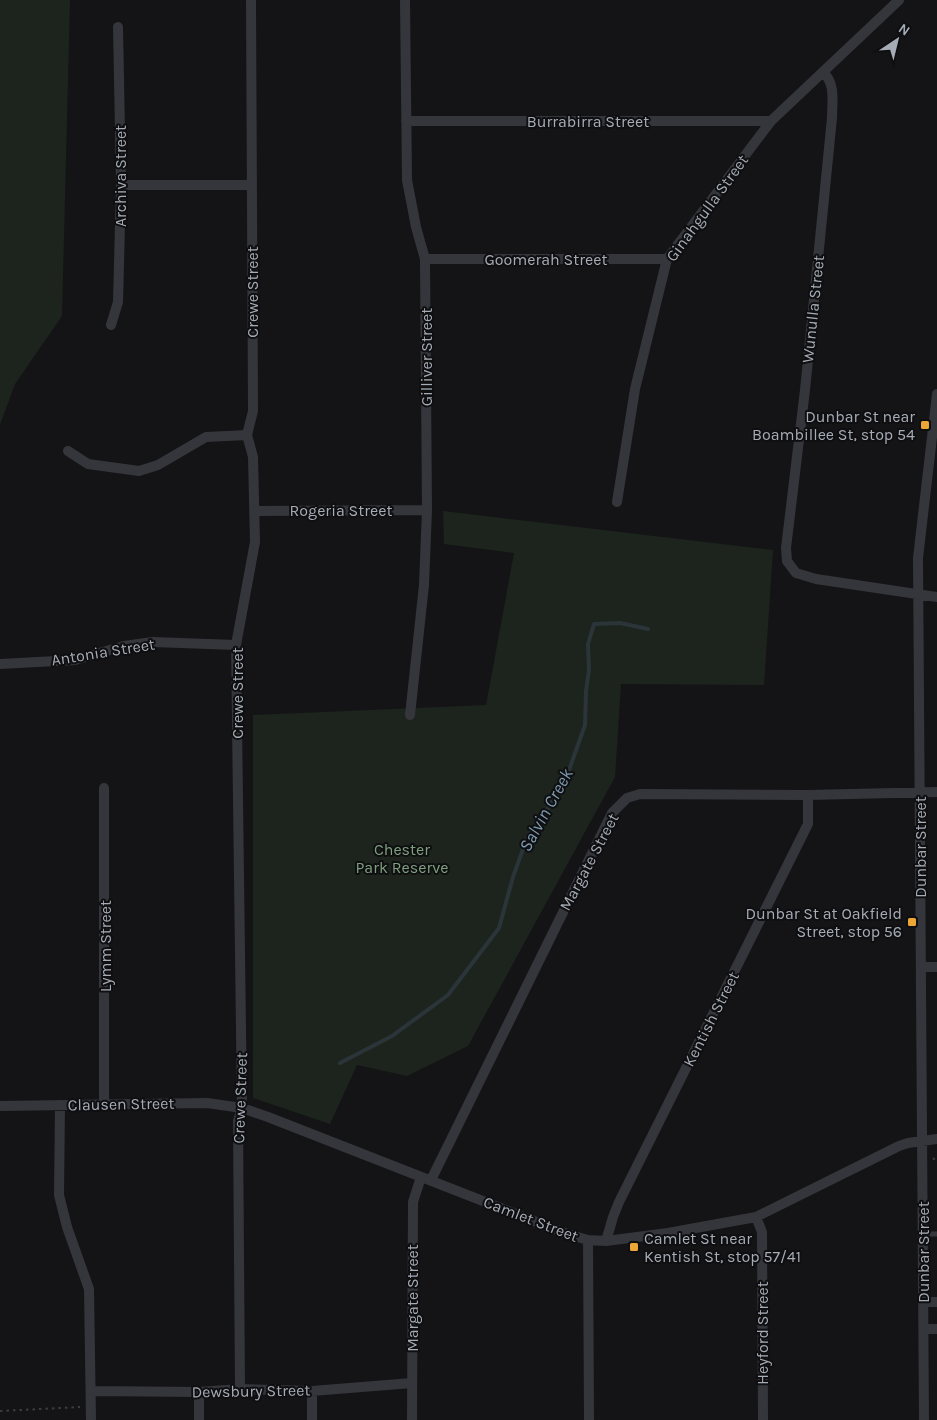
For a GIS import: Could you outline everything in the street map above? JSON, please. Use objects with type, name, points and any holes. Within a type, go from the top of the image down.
[{"type":"street","name":"Crewe Street","points":[[240,1389],[238,1121],[242,1108],[236,645],[255,542],[253,457],[247,435],[253,411],[251,0]]},
{"type":"street","name":"Gilliver Street","points":[[405,0],[407,180],[416,227],[425,259],[427,510],[424,585],[410,715]]},
{"type":"street","name":"Ginahgulla Street","points":[[617,502],[634,390],[667,259],[771,121],[899,0]]},
{"type":"street","name":"Archiva Street","points":[[111,324],[118,302],[121,185],[118,27]]},
{"type":"street","name":"Wunulla Street","points":[[823,72],[829,78],[832,89],[832,118],[805,390],[786,548],[787,561],[796,572],[816,579],[918,594]]},
{"type":"street","name":"Burrabirra Street","points":[[406,121],[771,121]]},
{"type":"street","points":[[121,185],[252,185]]},
{"type":"street","name":"Goomerah Street","points":[[425,259],[667,259]]},
{"type":"street","name":"Dunbar Street","points":[[924,1420],[918,558],[937,394]]},
{"type":"street","points":[[68,451],[88,464],[139,470],[158,466],[206,437],[247,435]]},
{"type":"street","name":"Rogeria Street","points":[[255,511],[427,510]]},
{"type":"street","points":[[918,594],[937,597]]},
{"type":"street","name":"Antonia Street","points":[[0,664],[75,660],[124,646],[153,642],[236,645]]},
{"type":"street","name":"Lymm Street","points":[[104,788],[104,1104]]},
{"type":"street","name":"Margate Street","points":[[412,1420],[413,1202],[612,813],[627,798],[640,794],[808,795],[937,792]]},
{"type":"street","name":"Kentish Street","points":[[606,1241],[619,1202],[808,824],[808,795]]},
{"type":"street","points":[[921,967],[937,966]]},
{"type":"street","name":"Clausen Street","points":[[0,1106],[207,1103],[242,1108]]},
{"type":"street","points":[[60,1105],[59,1195],[67,1227],[90,1289],[91,1420]]},
{"type":"street","name":"Camlet Street","points":[[242,1108],[542,1225],[588,1240],[606,1241],[668,1233],[756,1217],[889,1150],[908,1143],[937,1139]]},
{"type":"street","name":"Heyford Street","points":[[756,1217],[762,1232],[763,1420]]},
{"type":"street","points":[[588,1240],[589,1420]]},
{"type":"street","points":[[923,1302],[937,1302]]},
{"type":"street","points":[[924,1329],[937,1329]]},
{"type":"street","name":"Dewsbury Street","points":[[91,1391],[199,1392],[240,1389],[312,1391],[412,1383]]},
{"type":"street","points":[[312,1391],[312,1420]]},
{"type":"street","points":[[199,1392],[199,1420]]},
{"type":"lane","points":[[924,1234],[937,1234]]},
{"type":"path","points":[[0,1411],[91,1407]]},
{"type":"green space","points":[[0,0],[70,0],[62,316],[15,384],[0,425]]},
{"type":"green space","name":"Chester Park Reserve","points":[[443,511],[773,550],[764,685],[621,684],[615,777],[468,1046],[407,1076],[357,1065],[330,1124],[253,1098],[253,715],[486,705],[514,553],[444,544]]},
{"type":"waterway","name":"Salvin Creek","points":[[340,1063],[392,1036],[448,995],[499,928],[513,877],[527,838],[555,798],[568,773],[585,725],[589,670],[588,644],[594,624],[620,623],[648,629]]},
{"type":"place","name":"Dunbar St near Boambillee St, stop 54","points":[[925,425]]},
{"type":"place","name":"Dunbar St at Oakfield Street, stop 56","points":[[912,922]]},
{"type":"place","name":"Camlet St near Kentish St, stop 57/41","points":[[634,1247]]}]
